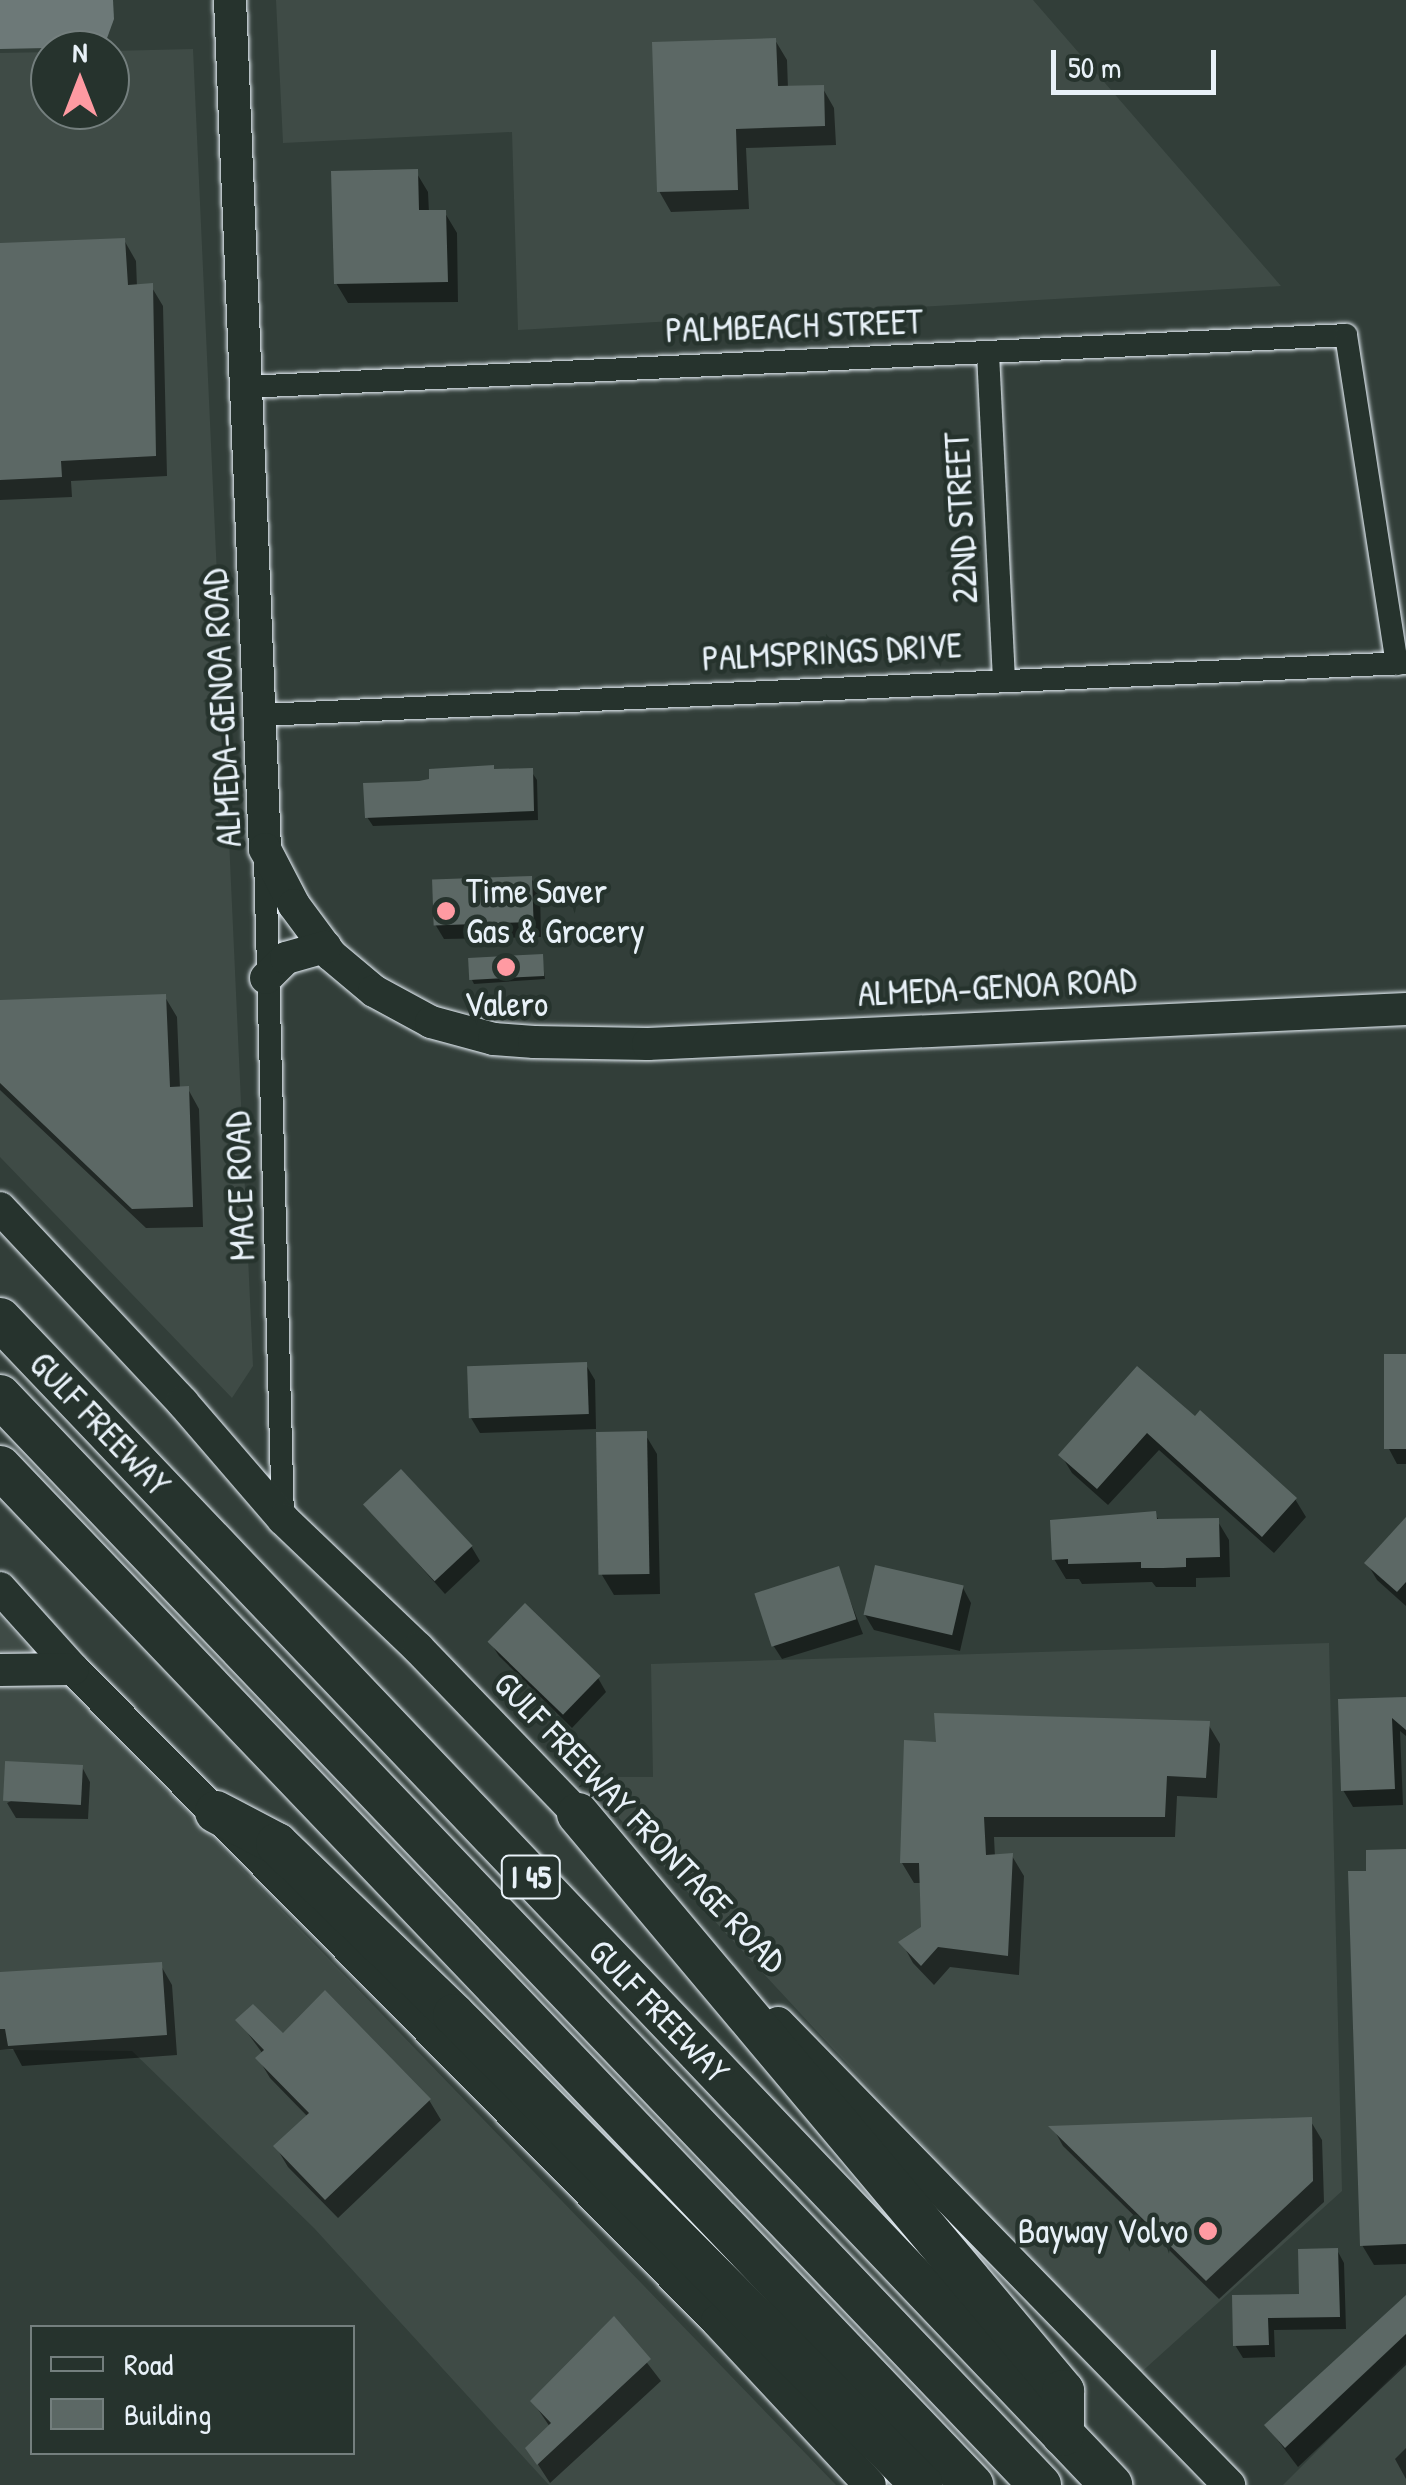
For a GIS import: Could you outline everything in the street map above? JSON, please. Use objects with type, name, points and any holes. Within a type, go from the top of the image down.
[{"type":"highway","name":"GULF FREEWAY","points":[[0,1319],[1110,2485]]},
{"type":"highway","name":"GULF FREEWAY","points":[[0,1396],[1040,2485]]},
{"type":"highway","points":[[0,1467],[972,2485]]},
{"type":"highway","points":[[216,1812],[276,1844],[454,2015],[922,2485]]},
{"type":"highway","points":[[578,1814],[1063,2391],[1063,2436]]},
{"type":"main road","name":"ALMEDA-GENOA ROAD","points":[[230,0],[265,850],[294,905],[324,947],[374,991],[431,1022],[494,1039],[648,1044],[1406,1009]]},
{"type":"main road","points":[[266,978],[286,958],[324,947]]},
{"type":"main road","name":"GULF FREEWAY FRONTAGE ROAD","points":[[0,1208],[183,1404],[283,1519],[418,1648],[1229,2485]]},
{"type":"main road","points":[[0,1588],[73,1669],[717,2321],[870,2485]]},
{"type":"main road","points":[[0,1670],[73,1669]]},
{"type":"street","name":"PALMBEACH STREET","points":[[245,387],[1346,335],[1401,664]]},
{"type":"street","name":"22ND STREET","points":[[988,354],[1004,678]]},
{"type":"street","name":"PALMSPRINGS DRIVE","points":[[261,715],[1004,678],[1401,664]]},
{"type":"street","name":"MACE ROAD","points":[[265,850],[266,978],[284,1408],[283,1519]]},
{"type":"shaded area","points":[[0,0],[113,0],[110,30],[30,30],[30,48],[0,49]]},
{"type":"shaded area","points":[[276,0],[1033,0],[1281,286],[518,330],[512,132],[283,143]]},
{"type":"shaded area","points":[[193,49],[253,1366],[232,1398],[0,1157],[0,53],[30,52],[30,130],[130,130],[130,51]]},
{"type":"shaded area","points":[[0,1617],[836,2485],[549,2485],[314,2228],[132,2051],[0,2050]]},
{"type":"shaded area","points":[[1329,1643],[1342,2191],[1137,2376],[619,1818],[618,1777],[653,1777],[651,1664]]},
{"type":"shaded area","points":[[1406,2362],[1406,2485],[1283,2485]]},
{"type":"building","points":[[776,38],[778,86],[824,85],[825,126],[736,129],[738,190],[657,192],[652,42]]},
{"type":"building","points":[[418,169],[419,210],[446,210],[448,282],[334,284],[331,171]]},
{"type":"building","points":[[125,238],[128,285],[153,283],[156,456],[61,461],[62,477],[0,480],[0,243]]},
{"type":"building","points":[[494,765],[494,769],[533,768],[534,811],[365,818],[363,783],[419,781],[429,779],[429,769]]},
{"type":"building","points":[[532,876],[534,922],[434,925],[432,879]]},
{"type":"building","name":"Valero","points":[[543,954],[544,976],[469,980],[468,958]]},
{"type":"building","points":[[166,994],[170,1087],[189,1086],[193,1207],[132,1209],[0,1083],[0,1000]]},
{"type":"building","points":[[1384,1354],[1406,1354],[1406,1449],[1384,1449]]},
{"type":"building","points":[[587,1362],[589,1414],[469,1418],[467,1366]]},
{"type":"building","points":[[1137,1366],[1195,1416],[1200,1410],[1297,1498],[1262,1537],[1147,1433],[1097,1489],[1058,1455]]},
{"type":"building","points":[[647,1431],[649,1574],[599,1575],[596,1432]]},
{"type":"building","points":[[401,1469],[473,1546],[435,1581],[363,1504]]},
{"type":"building","points":[[1156,1511],[1157,1519],[1219,1518],[1220,1557],[1186,1558],[1186,1567],[1163,1568],[1141,1568],[1141,1562],[1068,1564],[1068,1559],[1052,1560],[1050,1520]]},
{"type":"building","points":[[1406,1517],[1406,1582],[1397,1592],[1364,1563]]},
{"type":"building","points":[[875,1565],[964,1585],[952,1635],[864,1615]]},
{"type":"building","points":[[839,1566],[856,1619],[772,1647],[754,1594]]},
{"type":"building","points":[[525,1603],[601,1676],[563,1715],[487,1642]]},
{"type":"building","points":[[1406,1697],[1406,1730],[1392,1718],[1395,1789],[1341,1791],[1338,1699]]},
{"type":"building","points":[[934,1713],[1210,1721],[1206,1778],[1167,1776],[1165,1817],[984,1817],[986,1855],[1013,1853],[1008,1956],[938,1947],[921,1966],[898,1942],[921,1927],[919,1863],[900,1863],[904,1740],[936,1742]]},
{"type":"building","points":[[5,1761],[83,1765],[81,1805],[3,1801]]},
{"type":"building","points":[[1406,1849],[1406,2244],[1360,2246],[1348,1871],[1366,1871],[1366,1850]]},
{"type":"building","points":[[162,1962],[167,2035],[8,2046],[5,2029],[0,2029],[0,1972]]},
{"type":"building","points":[[325,1990],[431,2099],[325,2200],[273,2146],[309,2113],[255,2058],[264,2050],[235,2020],[253,2004],[283,2033]]},
{"type":"building","name":"Bayway Volvo","points":[[1312,2117],[1313,2181],[1206,2281],[1048,2126]]},
{"type":"building","points":[[1338,2248],[1340,2317],[1268,2318],[1269,2345],[1233,2346],[1232,2295],[1299,2294],[1298,2249]]},
{"type":"building","points":[[1406,2295],[1406,2334],[1285,2448],[1264,2425]]},
{"type":"building","points":[[614,2316],[651,2359],[537,2465],[525,2448],[551,2423],[530,2401]]},
{"type":"place","name":"Time Saver Gas & Grocery","points":[[446,911]]},
{"type":"place","name":"Valero","points":[[506,967]]},
{"type":"place","name":"Bayway Volvo","points":[[1208,2231]]}]
